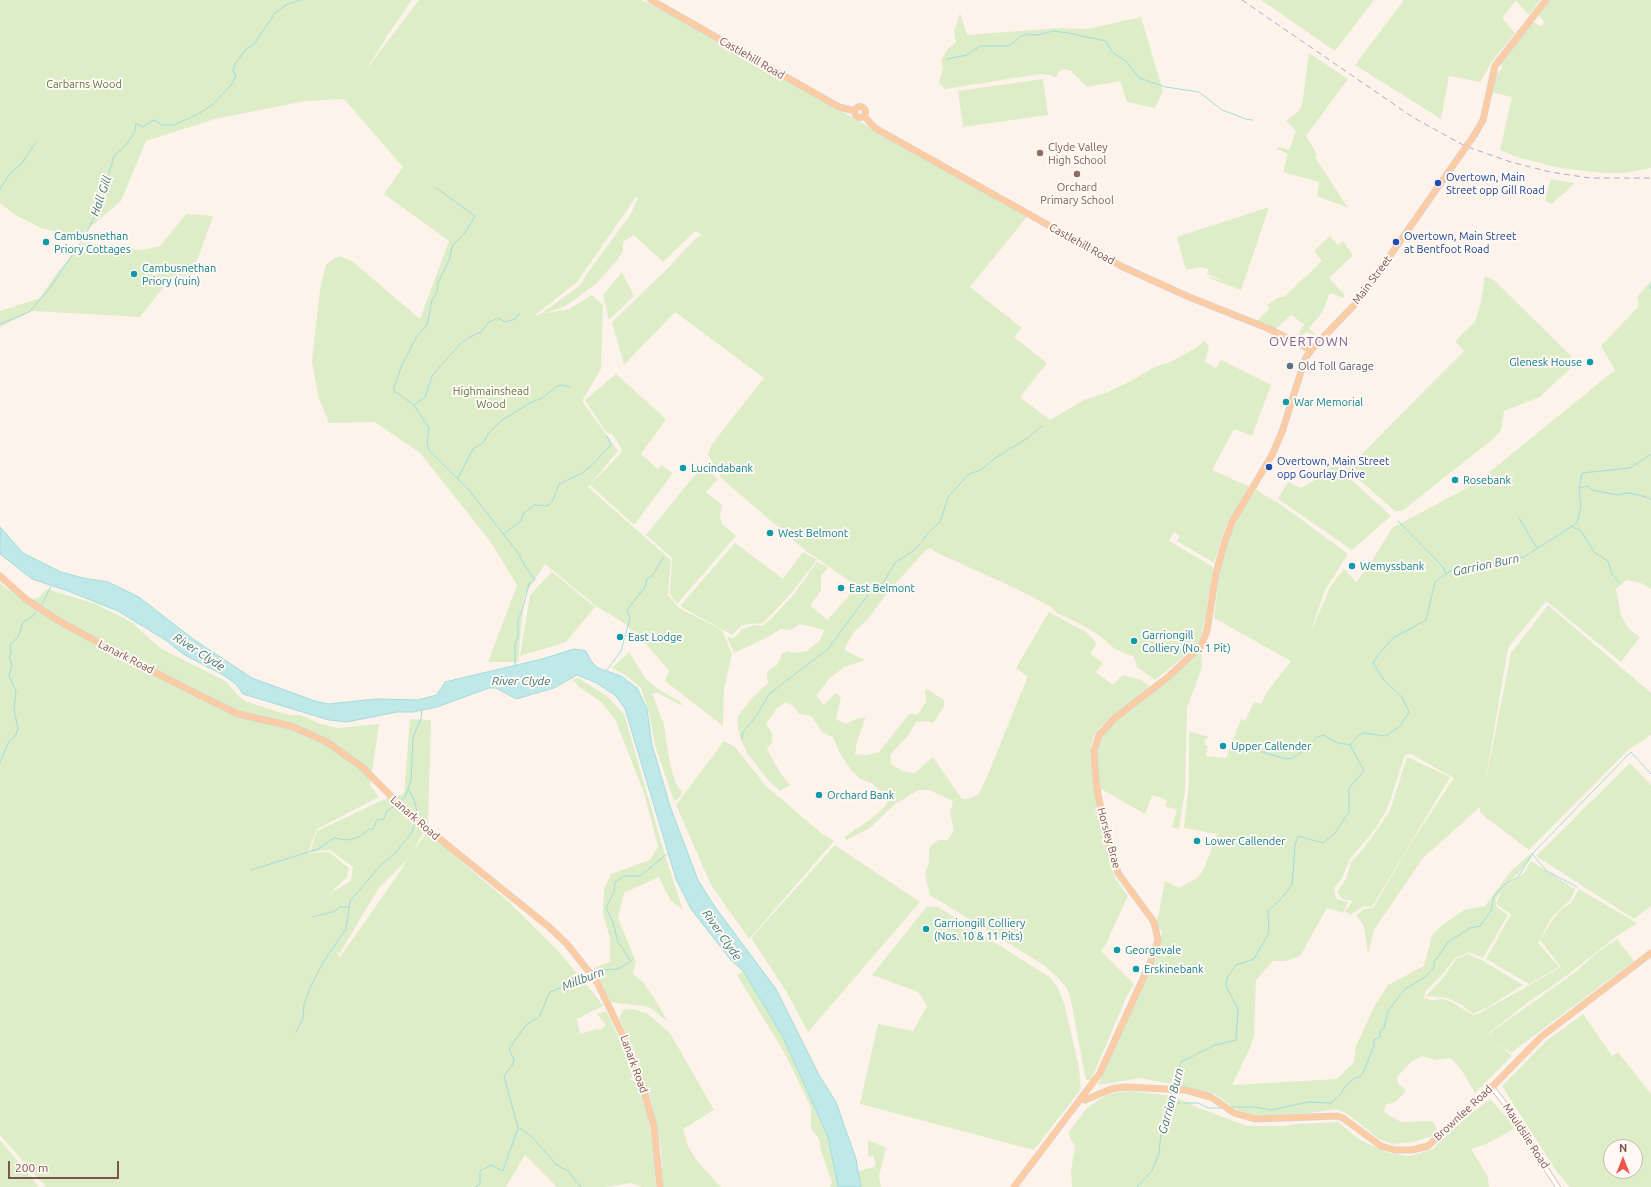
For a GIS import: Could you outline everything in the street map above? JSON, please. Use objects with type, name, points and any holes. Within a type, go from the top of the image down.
[{"type":"main road","name":"Castlehill Road","points":[[651,0],[839,107],[855,111],[858,108],[863,108],[865,112],[864,116],[875,128],[1123,267],[1189,297],[1268,328],[1311,350]]},
{"type":"main road","name":"Main Street","points":[[1250,494],[1277,444],[1298,379],[1311,350],[1359,300],[1475,134],[1482,120],[1495,66],[1546,0]]},
{"type":"main road","name":"Horsley Brae","points":[[1014,1187],[1082,1099],[1100,1073],[1154,955],[1158,940],[1154,922],[1118,873],[1098,795],[1094,760],[1096,743],[1099,736],[1115,718],[1168,677],[1201,646],[1207,631],[1217,567],[1225,541],[1232,522],[1250,494]]},
{"type":"main road","name":"Lanark Road","points":[[0,576],[27,600],[59,621],[116,653],[238,714],[292,726],[327,742],[362,767],[410,815],[535,914],[567,944],[597,982],[622,1032],[641,1080],[654,1127],[660,1187]]},
{"type":"main road","name":"Brownlee Road","points":[[1082,1099],[1086,1100],[1111,1089],[1125,1087],[1197,1092],[1211,1097],[1234,1113],[1255,1119],[1337,1116],[1343,1118],[1381,1146],[1395,1150],[1412,1150],[1428,1146],[1492,1087],[1558,1022],[1651,953]]},
{"type":"street","name":"Mauldslie Road","points":[[1492,1087],[1524,1129],[1534,1150],[1558,1187]]},
{"type":"green space","points":[[0,0],[412,0],[365,71],[419,0],[641,0],[665,11],[1026,216],[1026,218],[970,287],[1022,328],[1014,337],[1047,363],[1020,397],[1050,420],[1084,400],[1106,393],[1135,379],[1154,367],[1168,363],[1196,348],[1204,341],[1209,346],[1205,362],[1216,368],[1221,360],[1271,385],[1252,436],[1234,429],[1212,470],[1250,487],[1227,523],[1214,563],[1177,541],[1180,536],[1174,532],[1169,541],[1213,567],[1205,621],[1199,644],[1155,680],[1137,667],[1134,657],[1115,649],[1100,636],[1082,625],[1057,613],[1051,607],[1017,589],[935,552],[931,548],[925,551],[888,592],[867,620],[853,633],[844,650],[865,660],[844,667],[829,679],[816,696],[824,705],[836,693],[841,697],[836,719],[845,724],[856,719],[866,717],[857,742],[855,754],[867,755],[879,752],[909,714],[918,714],[926,702],[925,688],[944,700],[944,707],[933,723],[925,721],[916,722],[908,736],[890,755],[891,764],[902,771],[915,773],[933,757],[962,799],[969,799],[979,793],[987,777],[1027,678],[1029,678],[1016,668],[1049,612],[1086,632],[1097,643],[1090,654],[1103,663],[1096,672],[1113,685],[1123,675],[1141,680],[1150,686],[1100,727],[1094,735],[1091,746],[1091,771],[1111,865],[1115,878],[1128,896],[1105,946],[1101,951],[1134,984],[1126,998],[1091,1080],[1086,1080],[1071,1000],[1067,988],[1042,964],[930,895],[925,874],[929,862],[929,848],[938,840],[948,840],[954,830],[950,813],[953,801],[929,790],[919,790],[895,804],[870,828],[847,840],[844,837],[871,819],[884,807],[890,798],[871,783],[860,779],[851,770],[839,752],[833,737],[823,733],[811,716],[799,714],[793,706],[786,702],[777,708],[766,724],[772,733],[772,742],[767,749],[781,774],[790,785],[780,791],[768,780],[747,753],[739,735],[737,717],[752,698],[768,683],[767,672],[777,665],[782,654],[788,651],[794,653],[807,651],[820,640],[824,630],[800,624],[791,630],[781,629],[768,637],[734,653],[727,637],[734,638],[742,629],[755,625],[762,626],[773,617],[794,594],[817,562],[828,567],[821,576],[821,591],[810,605],[827,620],[848,597],[854,584],[806,551],[721,478],[708,454],[712,444],[764,378],[675,312],[624,365],[612,322],[667,269],[691,243],[699,236],[703,236],[695,231],[663,262],[634,235],[623,242],[623,251],[596,284],[564,307],[542,314],[569,309],[592,295],[603,305],[601,369],[582,401],[618,451],[588,487],[671,560],[668,595],[679,608],[722,630],[732,654],[724,689],[723,726],[665,681],[669,671],[647,645],[624,623],[596,606],[545,564],[524,596],[518,662],[488,662],[517,585],[490,541],[420,453],[375,422],[329,423],[318,396],[312,361],[320,290],[326,264],[339,256],[352,261],[420,319],[449,241],[384,194],[403,167],[344,99],[306,101],[215,119],[146,141],[121,201],[79,237],[41,228],[15,215],[0,203]],"holes":[[[636,197],[638,198],[630,215],[584,278],[582,284],[539,315],[534,316],[577,282]]]},
{"type":"green space","points":[[1261,0],[1374,0],[1335,51]]},
{"type":"green space","points":[[1404,0],[1540,0],[1529,15],[1516,1],[1502,18],[1515,33],[1493,60],[1480,82],[1449,76],[1441,119],[1355,65]]},
{"type":"green space","points":[[1550,0],[1651,0],[1651,168],[1625,173],[1603,173],[1560,168],[1516,157],[1500,150],[1512,97],[1491,92],[1497,74],[1502,68],[1501,64],[1532,22],[1542,26],[1544,22],[1539,15]]},
{"type":"green space","points":[[960,13],[967,35],[1060,28],[1088,29],[1141,17],[1163,91],[1155,108],[1127,102],[1120,81],[1087,87],[1071,71],[1065,69],[1059,71],[1056,78],[1050,75],[1040,74],[945,89],[939,83],[943,68],[941,61],[947,50],[956,42],[954,31]]},
{"type":"green space","points":[[1309,53],[1348,79],[1306,136],[1317,154],[1315,157],[1348,208],[1317,196],[1319,182],[1283,172],[1288,154],[1277,149],[1278,147],[1289,150],[1296,131],[1286,121],[1299,111],[1302,105]]},
{"type":"green space","points":[[1043,79],[1048,115],[963,127],[958,91]]},
{"type":"green space","points":[[1551,179],[1575,183],[1552,204],[1545,201]]},
{"type":"green space","points":[[1269,207],[1241,290],[1208,278],[1210,277],[1225,281],[1207,274],[1208,269],[1201,267],[1186,270],[1177,237]]},
{"type":"green space","points":[[186,214],[213,216],[192,275],[172,276],[140,317],[32,311],[0,327],[0,311],[40,298],[56,274],[82,243],[143,250],[160,246]]},
{"type":"green space","points":[[1330,236],[1338,245],[1343,241],[1353,255],[1329,278],[1344,294],[1344,298],[1330,293],[1322,313],[1309,328],[1315,335],[1306,332],[1298,340],[1296,339],[1305,325],[1291,315],[1276,329],[1257,321],[1270,308],[1267,305],[1279,297],[1284,297],[1322,261],[1314,251]]},
{"type":"green space","points":[[622,272],[634,296],[609,320],[603,295]]},
{"type":"green space","points":[[1485,276],[1494,280],[1577,362],[1540,397],[1504,411],[1501,430],[1493,439],[1402,511],[1395,511],[1347,469],[1464,351],[1455,341],[1475,322],[1481,302]]},
{"type":"green space","points":[[1651,281],[1651,589],[1641,583],[1627,580],[1616,589],[1621,615],[1629,629],[1640,637],[1621,662],[1546,601],[1508,648],[1485,784],[1511,653],[1548,605],[1651,693],[1651,735],[1628,750],[1529,850],[1480,813],[1480,807],[1423,858],[1374,930],[1368,954],[1364,926],[1356,915],[1364,909],[1373,908],[1409,846],[1454,778],[1411,754],[1405,755],[1388,807],[1376,828],[1350,859],[1341,880],[1334,887],[1336,899],[1348,902],[1343,913],[1327,908],[1300,956],[1285,961],[1273,961],[1256,980],[1254,1036],[1250,1048],[1232,1085],[1337,1079],[1354,1062],[1356,1046],[1374,1007],[1388,985],[1424,966],[1432,935],[1440,927],[1464,910],[1485,906],[1510,872],[1529,855],[1532,858],[1505,887],[1524,873],[1531,861],[1575,889],[1571,899],[1551,918],[1538,943],[1559,967],[1529,984],[1486,959],[1511,914],[1496,904],[1496,906],[1508,915],[1483,958],[1469,952],[1455,958],[1442,975],[1425,992],[1424,998],[1431,1000],[1443,999],[1473,1015],[1478,1014],[1561,967],[1540,940],[1553,919],[1562,909],[1570,904],[1579,889],[1637,923],[1617,936],[1561,980],[1527,1003],[1489,1033],[1495,1040],[1490,1033],[1574,973],[1598,952],[1617,939],[1634,961],[1511,1053],[1498,1044],[1512,1056],[1475,1093],[1462,1071],[1451,1058],[1436,1060],[1422,1056],[1411,1062],[1397,1077],[1398,1083],[1406,1091],[1395,1102],[1385,1105],[1384,1112],[1401,1122],[1433,1121],[1438,1131],[1430,1137],[1413,1142],[1393,1144],[1379,1139],[1349,1115],[1337,1109],[1310,1113],[1255,1116],[1237,1110],[1215,1094],[1141,1078],[1098,1085],[1157,956],[1162,933],[1157,923],[1165,881],[1179,888],[1197,878],[1204,869],[1217,834],[1184,828],[1189,783],[1189,731],[1209,737],[1205,739],[1205,745],[1208,746],[1206,756],[1226,758],[1241,719],[1245,721],[1254,702],[1261,704],[1267,692],[1291,661],[1214,618],[1220,568],[1228,539],[1243,509],[1256,490],[1283,506],[1348,554],[1325,590],[1309,637],[1330,587],[1344,569],[1356,582],[1368,567],[1392,528],[1476,483],[1615,370],[1601,346],[1639,306],[1637,297]],"holes":[[[1502,890],[1496,904],[1496,899]]]},
{"type":"green space","points":[[616,374],[666,419],[641,454],[658,469],[661,465],[673,473],[634,525],[590,485],[622,452],[612,434],[606,432],[585,400]]},
{"type":"green space","points":[[1333,463],[1391,516],[1352,550],[1278,499],[1288,482],[1301,488],[1312,482]]},
{"type":"green space","points":[[703,465],[718,479],[706,492],[722,505],[720,517],[722,524],[736,536],[677,604],[670,594],[672,558],[646,535]]},
{"type":"green space","points":[[735,543],[783,579],[803,552],[817,560],[789,596],[763,623],[742,625],[732,635],[680,606]]},
{"type":"green space","points":[[552,572],[595,607],[566,642],[520,656],[530,595]]},
{"type":"green space","points":[[0,583],[29,605],[34,598],[37,599],[47,589],[96,604],[131,622],[160,648],[227,682],[238,696],[247,702],[289,715],[301,715],[320,724],[338,728],[379,724],[370,785],[379,797],[317,829],[308,853],[329,852],[349,868],[347,877],[329,894],[351,881],[353,867],[330,850],[310,852],[317,831],[387,798],[404,794],[410,719],[431,720],[428,824],[412,853],[427,832],[511,904],[559,952],[596,996],[603,1006],[577,1019],[580,1034],[597,1029],[601,1030],[606,1025],[597,1014],[606,1011],[635,1072],[636,1077],[629,1078],[639,1085],[645,1102],[653,1147],[656,1187],[642,1187],[631,1183],[606,1187],[557,1187],[525,1155],[506,1187],[46,1187],[0,1135]],"holes":[[[408,859],[340,957],[336,952],[340,953],[378,889]]]},
{"type":"green space","points":[[1201,651],[1202,667],[1187,708],[1185,791],[1179,829],[1172,827],[1177,810],[1165,806],[1167,800],[1152,795],[1145,814],[1101,789],[1097,765],[1097,752],[1102,737],[1111,726]]},
{"type":"green space","points":[[629,652],[646,679],[658,689],[679,701],[683,706],[658,693],[652,693],[664,725],[670,764],[676,784],[682,792],[679,798],[674,801],[655,745],[649,713],[641,688],[627,676],[612,668]]},
{"type":"green space","points":[[578,678],[607,696],[624,714],[667,862],[683,910],[670,900],[659,877],[624,893],[618,918],[636,962],[633,974],[643,982],[668,1022],[649,1007],[611,1002],[594,968],[610,962],[610,938],[603,914],[604,889],[611,874],[650,860],[658,846],[644,793],[615,719],[601,702],[579,687],[573,680]]},
{"type":"green space","points":[[724,741],[735,747],[766,786],[821,833],[834,841],[749,939],[711,885],[676,805]]},
{"type":"green space","points":[[1407,757],[1450,777],[1372,907],[1364,906],[1350,915],[1345,911],[1353,901],[1342,899],[1337,892],[1346,879],[1351,862],[1364,848],[1390,811]]},
{"type":"green space","points":[[1630,763],[1651,785],[1651,906],[1634,919],[1536,856]]},
{"type":"green space","points":[[835,845],[920,902],[808,1032],[786,991],[751,938]]},
{"type":"green space","points":[[927,906],[938,907],[1048,976],[1057,986],[1064,1003],[1079,1067],[1081,1089],[1034,1150],[860,1104],[878,1024],[913,1031],[927,1006],[918,992],[872,975]]},
{"type":"green space","points":[[1468,954],[1483,961],[1523,985],[1488,1007],[1473,1014],[1462,1005],[1447,998],[1426,996],[1443,978],[1456,959]]},
{"type":"green space","points":[[744,971],[783,1037],[828,1137],[838,1187],[830,1187],[832,1182],[821,1151],[819,1139],[811,1129],[811,1107],[784,1052],[737,975]]},
{"type":"green space","points":[[633,1009],[648,1014],[670,1033],[714,1110],[683,1129],[688,1146],[697,1161],[721,1187],[663,1187],[661,1149],[651,1101],[634,1049],[619,1018],[623,1010]]},
{"type":"green space","points":[[1583,1014],[1612,1056],[1618,1052],[1651,1094],[1651,1187],[1570,1187],[1557,1172],[1502,1086],[1546,1041]]},
{"type":"green space","points":[[1129,1091],[1174,1096],[1194,1106],[1247,1126],[1284,1126],[1338,1122],[1360,1140],[1389,1153],[1410,1156],[1433,1149],[1450,1130],[1490,1099],[1516,1128],[1486,1144],[1471,1149],[1488,1177],[1489,1187],[1072,1187],[1071,1170],[1075,1147],[1068,1133],[1087,1108],[1100,1099],[1108,1094]]},
{"type":"green space","points":[[0,1140],[36,1183],[38,1187],[0,1187]]},
{"type":"green space","points":[[868,1140],[886,1148],[879,1176],[881,1187],[861,1187],[859,1171],[874,1167],[876,1164],[873,1156],[868,1157]]},
{"type":"water","name":"River Clyde","points":[[0,527],[23,553],[61,572],[83,578],[108,582],[139,597],[193,639],[252,678],[315,701],[328,704],[376,699],[418,700],[437,695],[445,682],[542,659],[574,649],[586,651],[591,661],[598,668],[621,676],[637,688],[647,709],[652,745],[671,809],[698,880],[715,907],[776,989],[819,1075],[836,1102],[856,1159],[861,1187],[838,1187],[828,1137],[783,1037],[744,972],[730,959],[691,909],[676,879],[625,709],[616,696],[595,682],[577,675],[554,688],[516,699],[496,688],[489,688],[437,707],[413,712],[397,712],[347,722],[329,720],[243,694],[236,684],[223,675],[183,654],[167,641],[118,611],[68,591],[32,579],[0,554]]},
{"type":"waterway","name":"Hall Gill","points":[[0,324],[29,312],[50,288],[85,236],[100,205],[98,198],[106,184],[114,156],[127,144],[135,131],[136,123],[142,127],[154,120],[162,125],[174,125],[198,114],[212,105],[232,84],[236,76],[233,70],[235,64],[246,49],[254,44],[275,13],[286,5],[300,0]]},
{"type":"waterway","points":[[947,59],[967,55],[980,46],[1009,46],[1020,37],[1027,34],[1038,35],[1053,31],[1068,33],[1106,41],[1112,52],[1127,62],[1139,78],[1166,87],[1199,92],[1222,110],[1253,120]]},
{"type":"waterway","points":[[0,189],[9,175],[22,163],[36,142]]},
{"type":"waterway","points":[[436,188],[475,216],[464,234],[452,246],[450,258],[438,283],[437,292],[432,300],[427,325],[417,336],[402,365],[393,390],[414,405],[429,428],[427,444],[429,450],[468,489],[519,554],[524,565],[535,580],[529,584],[522,611],[518,619],[518,637],[515,644],[515,665]]},
{"type":"waterway","points":[[414,405],[425,397],[432,376],[460,344],[481,332],[489,322],[498,318],[505,322],[515,319],[519,314]]},
{"type":"waterway","points":[[458,478],[473,449],[484,442],[488,434],[502,420],[532,402],[542,398],[556,387],[562,385],[570,387]]},
{"type":"waterway","points":[[922,541],[940,522],[948,497],[969,474],[981,470],[994,459],[1029,437],[1042,426]]},
{"type":"waterway","points":[[503,534],[521,521],[523,514],[534,505],[547,506],[553,500],[559,484],[582,473],[590,467],[611,445],[607,436]]},
{"type":"waterway","name":"Garrion Burn","points":[[1173,1088],[1181,1062],[1215,1045],[1236,1040],[1238,1009],[1226,986],[1227,978],[1236,965],[1254,959],[1269,933],[1268,911],[1279,901],[1292,885],[1295,845],[1298,836],[1323,843],[1335,833],[1349,812],[1349,788],[1364,771],[1350,745],[1363,733],[1386,736],[1400,726],[1409,712],[1402,697],[1383,679],[1373,663],[1378,655],[1393,638],[1426,620],[1435,582],[1450,571],[1524,557],[1577,523],[1581,507],[1579,488],[1582,473],[1630,468],[1651,454]]},
{"type":"waterway","points":[[1580,488],[1587,486],[1592,490],[1618,495],[1625,493],[1635,494],[1651,500]]},
{"type":"waterway","points":[[1519,518],[1537,548]]},
{"type":"waterway","points":[[1398,521],[1443,567],[1446,574]]},
{"type":"waterway","points":[[1571,526],[1581,531],[1595,553],[1608,561],[1612,574],[1619,583]]},
{"type":"waterway","points":[[742,739],[743,732],[757,715],[769,694],[828,649],[870,592],[882,585],[895,563],[916,549],[920,544]]},
{"type":"waterway","points":[[607,670],[621,651],[630,618],[627,610],[645,587],[647,579],[652,576],[664,557]]},
{"type":"waterway","points":[[41,606],[51,586]]},
{"type":"waterway","points":[[0,763],[9,741],[16,735],[18,728],[14,710],[16,691],[9,676],[12,665],[9,656],[11,654],[10,645],[18,637],[23,622],[33,616],[38,610]]},
{"type":"waterway","points":[[418,818],[415,802],[408,789],[411,780],[413,738],[421,718],[422,710]]},
{"type":"waterway","points":[[1232,743],[1286,759],[1293,758],[1310,746],[1316,738],[1323,735],[1338,743],[1350,745]]},
{"type":"waterway","points":[[1230,1107],[1255,1107],[1272,1110],[1308,1102],[1331,1103],[1340,1095],[1347,1084],[1355,1078],[1360,1077],[1363,1073],[1374,1046],[1374,1040],[1380,1037],[1380,1031],[1384,1028],[1388,1011],[1404,990],[1426,976],[1434,967],[1434,962],[1448,942],[1470,928],[1480,926],[1491,911],[1494,896],[1504,885],[1518,877],[1532,854],[1626,757],[1631,752],[1651,774]]},
{"type":"waterway","points":[[400,802],[405,797],[408,789]]},
{"type":"waterway","points":[[251,870],[318,849],[334,838],[348,840],[359,837],[369,829],[373,829],[377,820],[384,819],[387,811],[396,805]]},
{"type":"waterway","points":[[296,1032],[303,1018],[304,1004],[311,986],[324,961],[346,929],[350,901],[381,865],[396,852],[412,832],[416,822]]},
{"type":"waterway","name":"Millburn","points":[[595,974],[602,970],[618,969],[631,961],[618,942],[613,923],[606,907],[614,892],[615,882],[624,876],[640,876],[668,853]]},
{"type":"waterway","points":[[1532,854],[1547,871],[1577,887]]},
{"type":"waterway","points":[[313,917],[335,911],[340,907],[349,907]]},
{"type":"waterway","name":"Millburn","points":[[476,1187],[480,1184],[480,1171],[491,1165],[503,1171],[518,1128],[504,1076],[513,1064],[514,1059],[510,1052],[510,1047],[527,1024],[539,1017],[550,992],[590,976]]},
{"type":"waterway","name":"Garrion Burn","points":[[1137,1187],[1152,1171],[1159,1153],[1161,1131],[1172,1091]]},
{"type":"waterway","points":[[1168,1103],[1181,1103]]},
{"type":"waterway","points":[[1184,1103],[1198,1103],[1208,1108],[1221,1108]]},
{"type":"waterway","points":[[519,1128],[530,1135],[557,1165],[568,1171],[581,1187]]},
{"type":"railway","points":[[1242,0],[1414,118],[1465,146],[1511,162],[1550,172],[1590,178],[1651,178]]},
{"type":"place","name":"Clyde Valley High School","points":[[1040,153]]},
{"type":"place","name":"Orchard Primary School","points":[[1077,174]]},
{"type":"place","name":"Overtown, Main Street opp Gill Road","points":[[1438,183]]},
{"type":"place","name":"Cambusnethan Priory Cottages","points":[[46,242]]},
{"type":"place","name":"Overtown, Main Street at Bentfoot Road","points":[[1396,242]]},
{"type":"place","name":"Cambusnethan Priory (ruin)","points":[[134,274]]},
{"type":"place","name":"Glenesk House","points":[[1590,362]]},
{"type":"place","name":"Old Toll Garage","points":[[1290,366]]},
{"type":"place","name":"War Memorial","points":[[1286,402]]},
{"type":"place","name":"Overtown, Main Street opp Gourlay Drive","points":[[1269,467]]},
{"type":"place","name":"Lucindabank","points":[[683,468]]},
{"type":"place","name":"Rosebank","points":[[1455,480]]},
{"type":"place","name":"West Belmont","points":[[770,533]]},
{"type":"place","name":"Wemyssbank","points":[[1352,566]]},
{"type":"place","name":"East Belmont","points":[[841,588]]},
{"type":"place","name":"East Lodge","points":[[620,637]]},
{"type":"place","name":"Garriongill Colliery (No. 1 Pit)","points":[[1134,641]]},
{"type":"place","name":"Upper Callender","points":[[1223,746]]},
{"type":"place","name":"Orchard Bank","points":[[819,795]]},
{"type":"place","name":"Lower Callender","points":[[1197,841]]},
{"type":"place","name":"Garriongill Colliery (Nos. 10 & 11 Pits)","points":[[926,929]]},
{"type":"place","name":"Georgevale","points":[[1117,950]]},
{"type":"place","name":"Erskinebank","points":[[1136,969]]},
{"type":"district","name":"OVERTOWN","points":[[1309,342]]},
{"type":"park label","name":"Carbarns Wood","points":[[84,84]]},
{"type":"park label","name":"Highmainshead Wood","points":[[491,397]]}]
